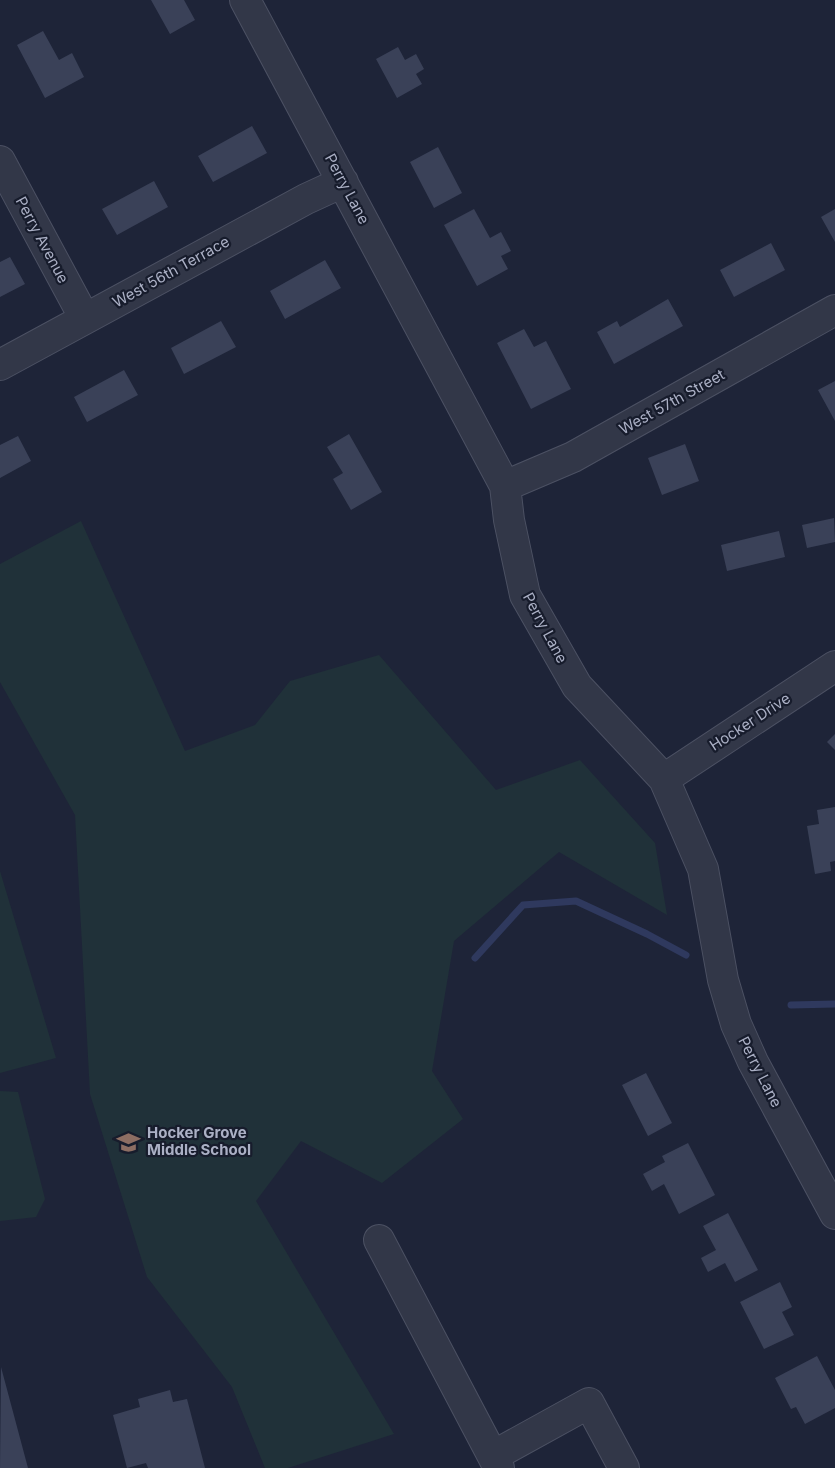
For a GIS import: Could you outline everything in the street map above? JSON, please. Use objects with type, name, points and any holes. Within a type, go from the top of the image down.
[{"type":"street","name":"Perry Lane","points":[[245,0],[505,486],[509,520],[525,595],[577,686],[664,779],[703,869],[723,980],[736,1024],[753,1062],[835,1214]]},
{"type":"street","name":"Perry Avenue","points":[[0,161],[85,319]]},
{"type":"street","name":"West 56th Terrace","points":[[0,365],[306,199],[343,182]]},
{"type":"street","name":"West 57th Street","points":[[505,486],[573,457],[835,310]]},
{"type":"street","name":"Hocker Drive","points":[[664,779],[835,666]]},
{"type":"street","points":[[379,1240],[496,1462],[590,1403],[624,1468]]},
{"type":"shaded area","points":[[81,521],[185,751],[255,725],[290,681],[379,655],[496,790],[580,760],[655,843],[667,915],[559,852],[454,941],[432,1071],[463,1119],[382,1183],[301,1141],[256,1201],[394,1434],[288,1468],[265,1468],[232,1387],[147,1277],[90,1094],[75,815],[0,682],[0,564]]},
{"type":"shaded area","points":[[0,871],[56,1058],[0,1073]]},
{"type":"shaded area","points":[[0,1091],[18,1092],[45,1199],[36,1217],[0,1221]]},
{"type":"building","points":[[151,0],[184,0],[195,20],[170,34]]},
{"type":"building","points":[[43,31],[59,60],[72,53],[84,77],[45,98],[17,45]]},
{"type":"building","points":[[398,47],[405,60],[416,54],[424,69],[416,74],[422,84],[397,98],[376,59]]},
{"type":"building","points":[[252,126],[267,153],[213,182],[198,156]]},
{"type":"building","points":[[438,147],[462,193],[434,208],[410,162]]},
{"type":"building","points":[[154,181],[168,207],[117,235],[102,209]]},
{"type":"building","points":[[474,209],[490,238],[501,232],[511,251],[501,256],[508,269],[477,286],[444,225]]},
{"type":"building","points":[[835,209],[835,242],[821,217]]},
{"type":"building","points":[[771,243],[785,270],[734,297],[720,270]]},
{"type":"building","points":[[10,257],[25,284],[0,297],[0,262]]},
{"type":"building","points":[[325,260],[341,288],[285,319],[270,291]]},
{"type":"building","points":[[668,299],[683,326],[614,364],[597,332],[617,321],[620,327]]},
{"type":"building","points":[[221,321],[236,347],[184,374],[171,348]]},
{"type":"building","points":[[524,329],[534,347],[546,341],[571,389],[531,409],[497,343]]},
{"type":"building","points":[[124,370],[138,395],[87,422],[74,397]]},
{"type":"building","points":[[835,381],[835,421],[818,390]]},
{"type":"building","points":[[349,434],[382,492],[351,510],[333,479],[343,473],[327,447]]},
{"type":"building","points":[[18,436],[31,461],[0,478],[0,445]]},
{"type":"building","points":[[685,444],[699,481],[662,495],[648,458]]},
{"type":"building","points":[[834,518],[835,542],[807,548],[802,525]]},
{"type":"building","points":[[779,531],[785,557],[727,571],[721,545]]},
{"type":"building","points":[[835,734],[835,750],[827,742]]},
{"type":"building","points":[[835,807],[835,861],[830,862],[831,871],[815,874],[807,826],[819,824],[817,810]]},
{"type":"building","points":[[646,1073],[672,1123],[648,1136],[622,1085]]},
{"type":"building","points":[[688,1143],[715,1195],[679,1214],[664,1184],[652,1191],[643,1174],[665,1162],[662,1156]]},
{"type":"building","points":[[728,1213],[758,1270],[735,1282],[725,1263],[708,1272],[701,1258],[716,1250],[703,1226]]},
{"type":"building","points":[[780,1282],[792,1307],[782,1312],[794,1335],[764,1349],[740,1302]]},
{"type":"building","points":[[817,1356],[835,1390],[835,1408],[805,1424],[796,1407],[791,1409],[775,1378]]},
{"type":"building","points":[[1,1367],[28,1468],[0,1468]]},
{"type":"building","points":[[170,1390],[173,1402],[187,1399],[205,1468],[148,1468],[146,1463],[127,1468],[113,1415],[140,1407],[138,1399]]},
{"type":"waterway","points":[[475,958],[523,905],[576,901],[686,955]]},
{"type":"waterway","points":[[791,1005],[835,1004]]},
{"type":"place","name":"Hocker Grove Middle School","points":[[129,1142]]}]
